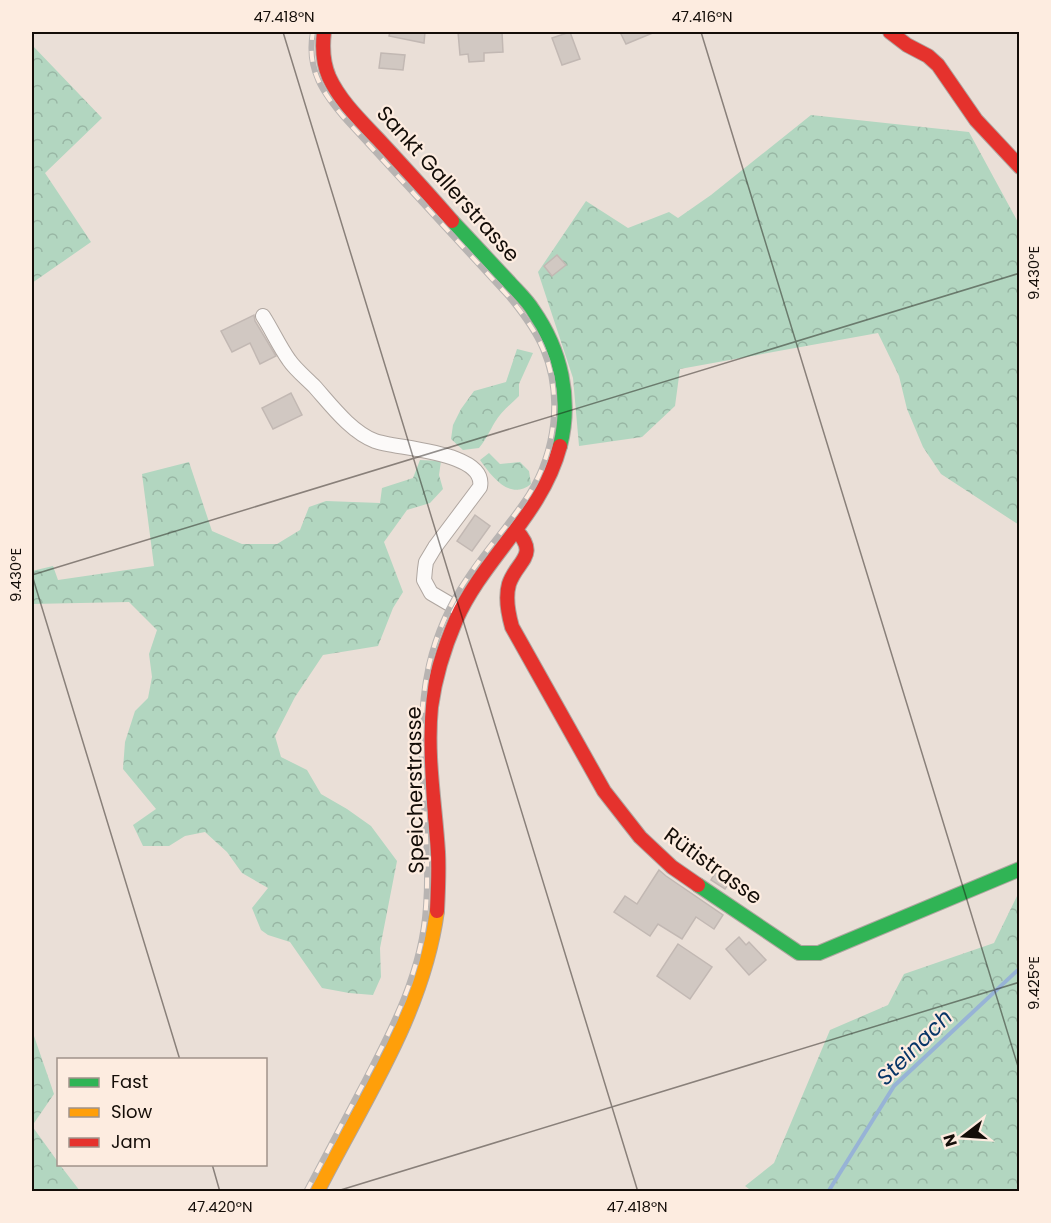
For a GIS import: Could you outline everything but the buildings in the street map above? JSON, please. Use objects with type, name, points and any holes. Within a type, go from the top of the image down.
[{"type":"main road","name":"Sankt Gallerstrasse","points":[[324,32],[323,61],[335,90],[533,309],[549,337],[558,361]]},
{"type":"main road","points":[[892,33],[938,65],[976,120],[1020,167]]},
{"type":"main road","name":"Speicherstrasse","points":[[317,1191],[403,1027],[425,970],[435,921],[438,887],[431,750],[435,682],[450,633],[460,610],[489,565],[532,509],[552,473],[562,440],[566,403],[564,381],[558,361]]},
{"type":"main road","name":"Rütistrasse","points":[[516,530],[527,544],[526,555],[510,581],[507,594],[507,608],[512,627],[604,791],[640,837],[672,867],[799,952],[809,954],[819,953],[1020,869]]},
{"type":"street","points":[[263,316],[289,361],[363,436],[383,444],[440,454],[472,468],[479,475],[480,487],[435,547],[426,562],[425,569],[424,580],[431,593],[460,610]]},
{"type":"green space","points":[[32,45],[102,118],[45,173],[91,242],[32,283]]},
{"type":"green space","points":[[811,115],[969,132],[1019,224],[1019,525],[941,474],[923,447],[907,409],[899,376],[878,333],[680,369],[675,406],[642,437],[579,446],[573,378],[538,272],[586,201],[628,228],[669,212],[678,218],[711,195]]},
{"type":"green space","points":[[517,349],[533,353],[519,384],[519,396],[497,418],[479,448],[463,450],[451,439],[453,425],[461,409],[474,391],[506,382]]},
{"type":"green space","points":[[489,453],[500,464],[520,462],[529,471],[531,484],[516,490],[502,485],[480,460]]},
{"type":"green space","points":[[420,460],[441,461],[439,475],[443,489],[430,503],[407,510],[384,542],[403,592],[393,608],[378,646],[323,655],[295,697],[275,736],[281,757],[307,770],[321,794],[371,826],[397,861],[380,948],[381,977],[373,995],[349,993],[322,988],[290,942],[268,935],[261,930],[252,908],[268,888],[242,873],[227,852],[205,832],[185,836],[169,846],[143,846],[133,825],[156,809],[123,769],[125,742],[135,711],[148,698],[152,677],[149,654],[157,630],[129,602],[32,604],[32,571],[53,566],[58,580],[154,566],[142,474],[189,462],[212,531],[242,544],[277,544],[300,530],[309,507],[326,501],[380,503],[382,488],[413,478]]},
{"type":"green space","points":[[1019,892],[1019,1191],[753,1192],[745,1186],[774,1163],[830,1030],[888,1005],[904,974],[994,943]]},
{"type":"green space","points":[[32,1034],[54,1094],[32,1126]]},
{"type":"green space","points":[[32,1126],[57,1161],[57,1166],[61,1166],[80,1191],[32,1191]]},
{"type":"waterway","name":"Steinach","points":[[828,1192],[894,1086],[1020,968]]},
{"type":"railway","points":[[306,1192],[385,1042],[404,998],[419,954],[426,907],[427,877],[422,725],[424,695],[435,643],[460,590],[481,558],[522,505],[538,478],[550,442],[554,404],[549,367],[532,328],[509,297],[331,101],[314,69],[311,45],[313,32]]},
{"type":"traffic: fast","points":[[452,221],[528,303],[543,325],[562,375],[565,411],[560,446]]},
{"type":"traffic: fast","points":[[698,885],[799,953],[819,953],[1020,869]]},
{"type":"traffic: slow","points":[[317,1192],[405,1021],[430,949],[437,911]]},
{"type":"traffic: jam","points":[[324,32],[325,66],[339,94],[357,117],[452,221]]},
{"type":"traffic: jam","points":[[890,32],[938,65],[976,120],[1020,167]]},
{"type":"traffic: jam","points":[[437,911],[438,852],[430,725],[431,707],[438,674],[456,620],[468,597],[527,515],[552,471],[560,446]]},
{"type":"traffic: jam","points":[[516,530],[523,539],[526,552],[508,589],[509,616],[512,627],[604,791],[640,837],[672,867],[698,885]]}]
